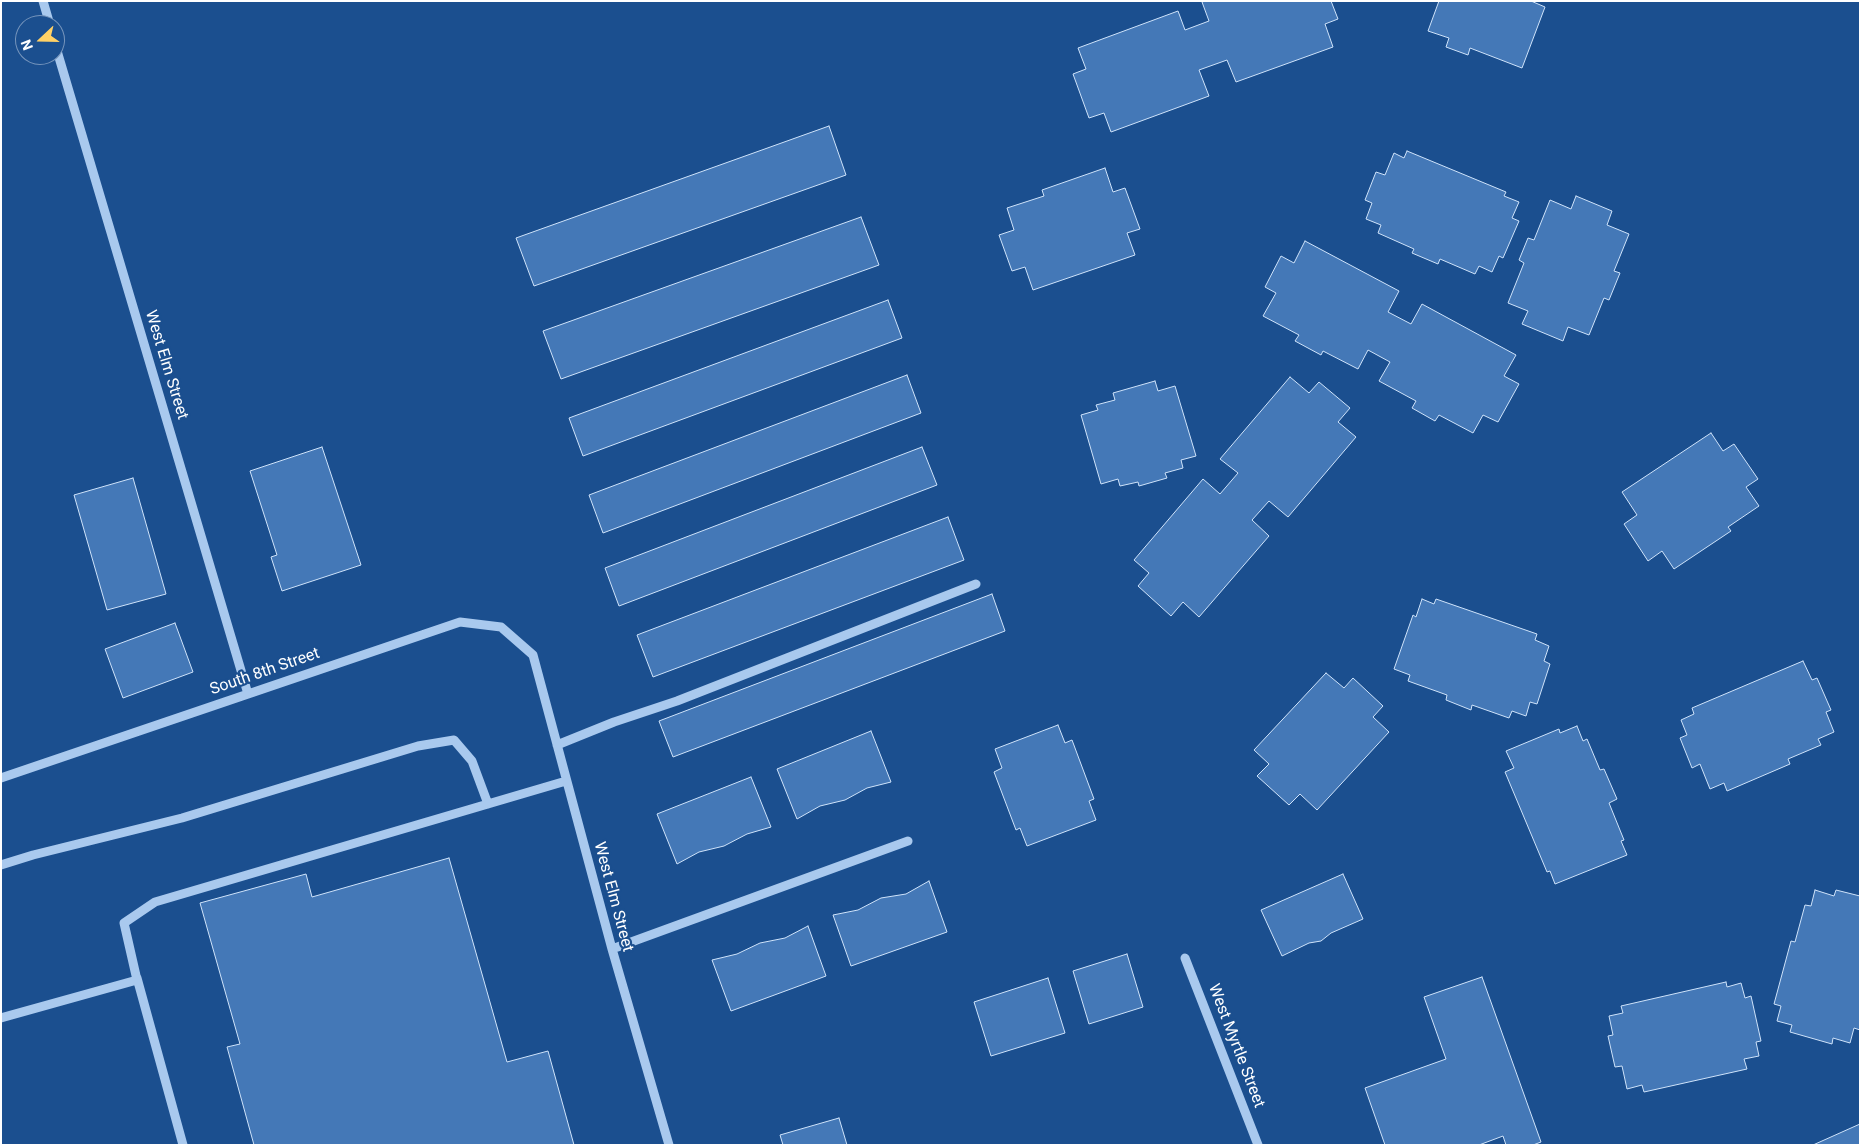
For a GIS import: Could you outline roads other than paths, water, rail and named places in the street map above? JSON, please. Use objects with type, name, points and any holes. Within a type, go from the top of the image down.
[{"type":"street","points":[[43,1],[47,15]]},
{"type":"street","name":"West Elm Street","points":[[61,65],[248,694]]},
{"type":"street","points":[[557,745],[976,584]]},
{"type":"street","name":"South 8th Street","points":[[1,778],[460,622],[501,628],[533,655]]},
{"type":"street","name":"West Elm Street","points":[[533,655],[612,949],[668,1145]]},
{"type":"street","points":[[1,865],[33,855],[182,818],[418,746],[454,740],[472,761],[488,804]]},
{"type":"street","points":[[183,1145],[137,978],[137,980],[124,923],[155,902],[566,781]]},
{"type":"street","points":[[612,949],[908,841]]},
{"type":"street","name":"West Myrtle Street","points":[[1185,958],[1258,1145]]},
{"type":"street","points":[[1,1018],[137,980]]}]
